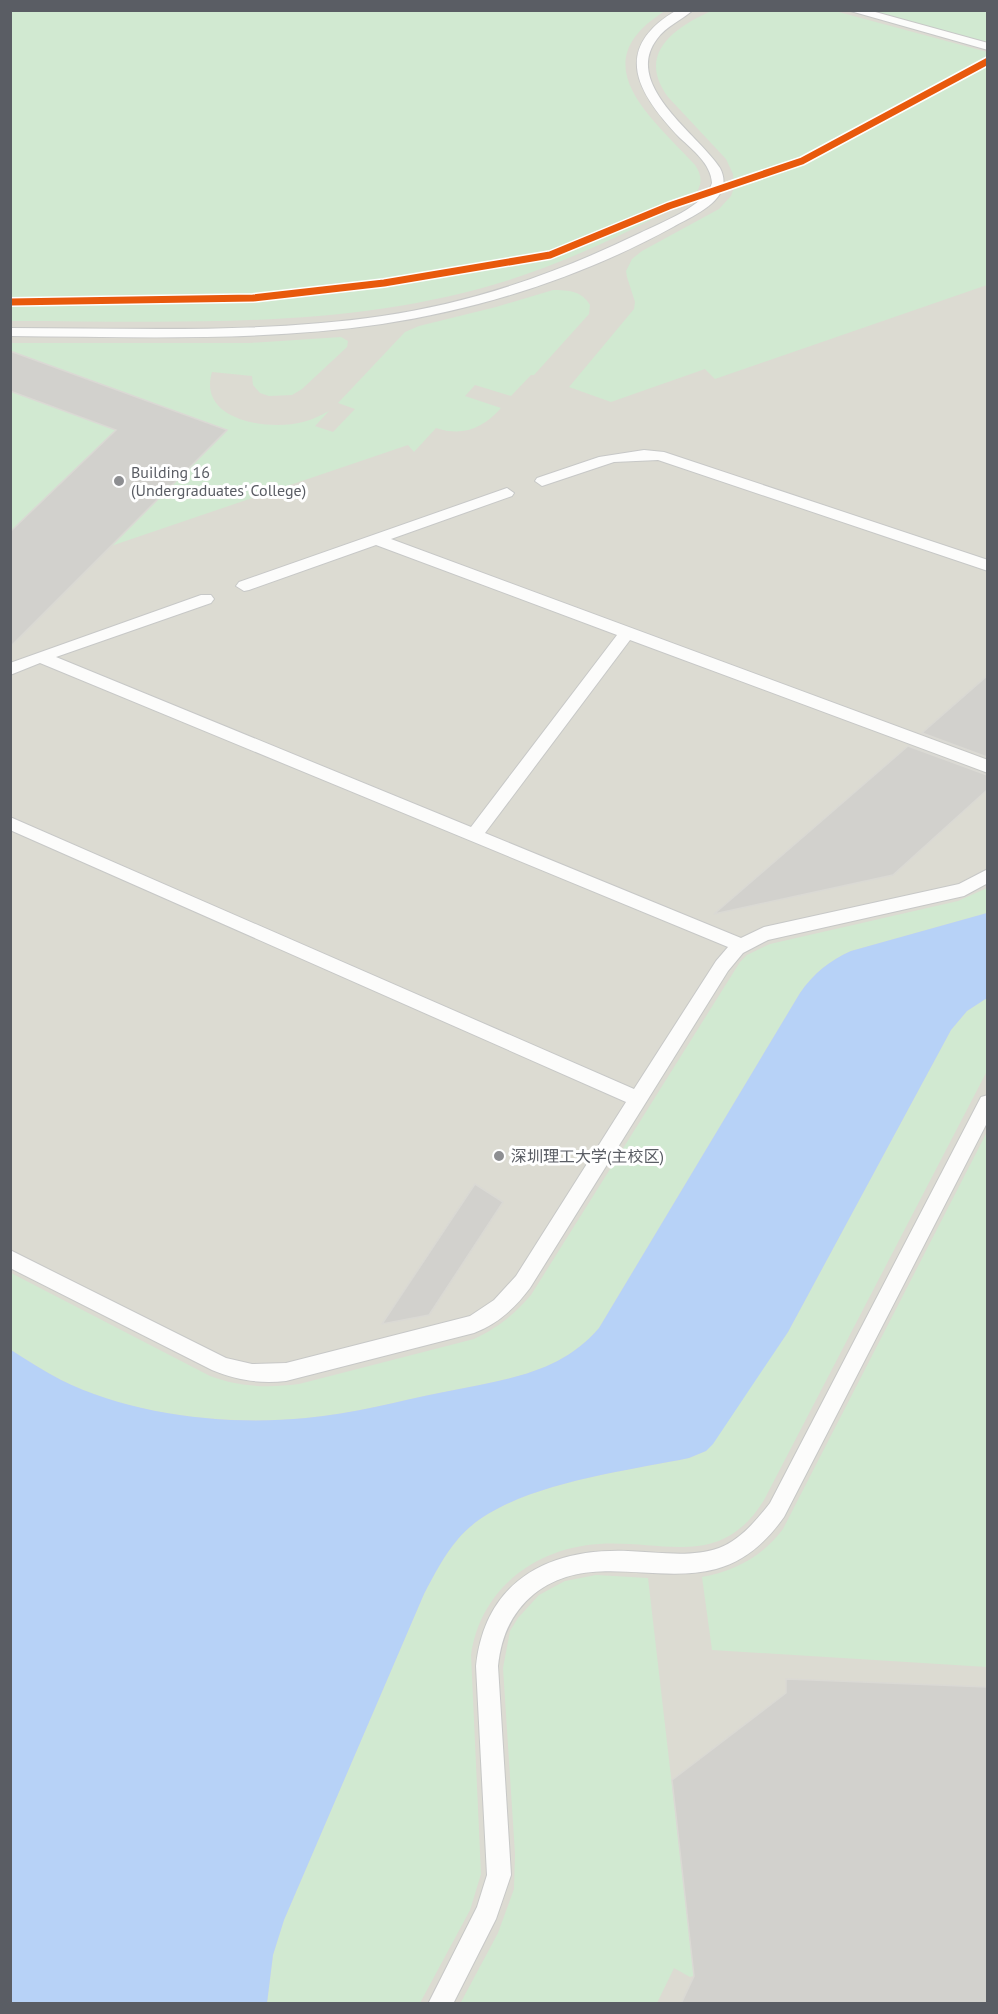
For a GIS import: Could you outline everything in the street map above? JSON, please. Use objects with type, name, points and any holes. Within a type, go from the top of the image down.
[{"type":"lane","points":[[10,332],[237,332],[335,326],[454,306],[516,290],[590,262],[706,203],[714,195],[717,186],[715,168],[650,95],[640,71],[645,46],[652,35],[687,10]]},
{"type":"lane","points":[[854,10],[987,47]]},
{"type":"lane","points":[[542,481],[614,456],[634,453],[659,455],[987,566]]},
{"type":"lane","points":[[244,586],[507,493]]},
{"type":"lane","points":[[375,539],[987,767]]},
{"type":"lane","points":[[10,670],[40,657],[206,599]]},
{"type":"lane","points":[[474,836],[627,633]]},
{"type":"lane","points":[[40,657],[741,945]]},
{"type":"lane","points":[[10,823],[638,1099]]},
{"type":"lane","points":[[10,1258],[219,1364],[242,1372],[273,1374],[286,1372],[458,1330],[487,1318],[515,1293],[722,966],[741,945],[764,934],[964,889],[987,874]]},
{"type":"lane","points":[[440,2004],[488,1911],[499,1875],[487,1666],[494,1632],[504,1611],[513,1599],[541,1575],[569,1564],[603,1560],[701,1562],[738,1549],[761,1532],[777,1510],[987,1102]]},
{"type":"shaded area","name":"深圳理工大学(主校区)","points":[[628,11],[987,11],[987,2003],[11,2003],[10,309],[612,112]]},
{"type":"green space","points":[[10,11],[665,11],[640,31],[628,50],[626,70],[632,89],[644,108],[695,165],[701,180],[696,193],[687,201],[601,244],[512,279],[451,296],[389,308],[264,320],[11,321]]},
{"type":"green space","points":[[711,11],[835,11],[987,52],[987,285],[715,379],[705,369],[611,402],[569,387],[634,309],[635,302],[626,271],[632,259],[642,251],[719,209],[731,196],[734,188],[733,174],[726,159],[668,97],[659,82],[656,68],[658,55],[673,34]]},
{"type":"green space","points":[[871,11],[987,11],[987,42]]},
{"type":"green space","points":[[553,290],[579,294],[590,305],[589,314],[534,375],[531,375],[511,396],[475,385],[465,396],[501,408],[487,421],[464,431],[446,431],[436,428],[414,452],[408,445],[111,546],[226,430],[11,351],[10,343],[250,343],[341,337],[348,341],[347,347],[302,389],[292,395],[269,396],[260,393],[253,385],[252,376],[212,372],[210,389],[215,402],[225,412],[239,419],[272,425],[289,424],[310,420],[329,411],[315,426],[333,432],[355,409],[338,403],[405,332],[419,326]]},
{"type":"green space","points":[[11,391],[116,430],[11,532]]},
{"type":"green space","points":[[987,888],[987,913],[851,951],[829,963],[811,979],[800,993],[599,1328],[583,1344],[547,1366],[508,1379],[340,1414],[276,1420],[245,1420],[180,1415],[118,1402],[61,1380],[11,1350],[11,1273],[210,1376],[243,1384],[276,1386],[299,1384],[474,1339],[505,1320],[531,1295],[740,962],[747,955],[770,944],[958,901]]},
{"type":"green space","points":[[987,998],[987,1071],[764,1500],[747,1522],[729,1536],[710,1544],[668,1547],[599,1544],[575,1547],[553,1554],[532,1564],[514,1577],[498,1592],[486,1611],[476,1632],[471,1655],[481,1874],[470,1910],[420,2003],[267,2004],[273,1955],[284,1920],[424,1594],[448,1552],[458,1539],[478,1521],[533,1493],[598,1476],[689,1458],[706,1451],[788,1332],[951,1030],[967,1011]]},
{"type":"green space","points":[[987,1132],[987,1667],[712,1650],[702,1577],[726,1571],[747,1561],[767,1547],[783,1529]]},
{"type":"green space","points":[[596,1575],[648,1578],[694,1976],[690,1977],[674,1968],[657,2003],[460,2004],[498,1933],[514,1889],[515,1854],[503,1668],[510,1631],[518,1618],[539,1595],[565,1581]]},
{"type":"water","points":[[987,913],[987,998],[967,1011],[951,1030],[788,1332],[713,1444],[706,1451],[689,1458],[598,1476],[533,1493],[478,1521],[458,1539],[444,1558],[424,1594],[284,1920],[273,1955],[267,2003],[11,2003],[11,1350],[61,1380],[118,1402],[180,1415],[245,1420],[276,1420],[340,1414],[508,1379],[547,1366],[583,1344],[599,1328],[800,993],[811,979],[829,963],[851,951]]},
{"type":"building","name":"Building 16 (Undergraduates' College)","points":[[10,351],[227,430],[10,647],[10,532],[116,430],[10,391]]},
{"type":"building","points":[[987,676],[987,757],[922,733]]},
{"type":"building","points":[[908,746],[987,775],[987,790],[893,875],[714,914]]},
{"type":"building","points":[[475,1184],[503,1202],[429,1315],[382,1324]]},
{"type":"building","points":[[786,1679],[987,1687],[987,2004],[681,2004],[694,1976],[672,1780],[786,1693]]},
{"type":"cycle path","points":[[10,302],[253,298],[384,283],[550,255],[669,206],[802,161],[988,61]]},
{"type":"place","name":"Building 16 (Undergraduates' College)","points":[[119,481]]},
{"type":"place","name":"深圳理工大学(主校区)","points":[[499,1156]]}]
